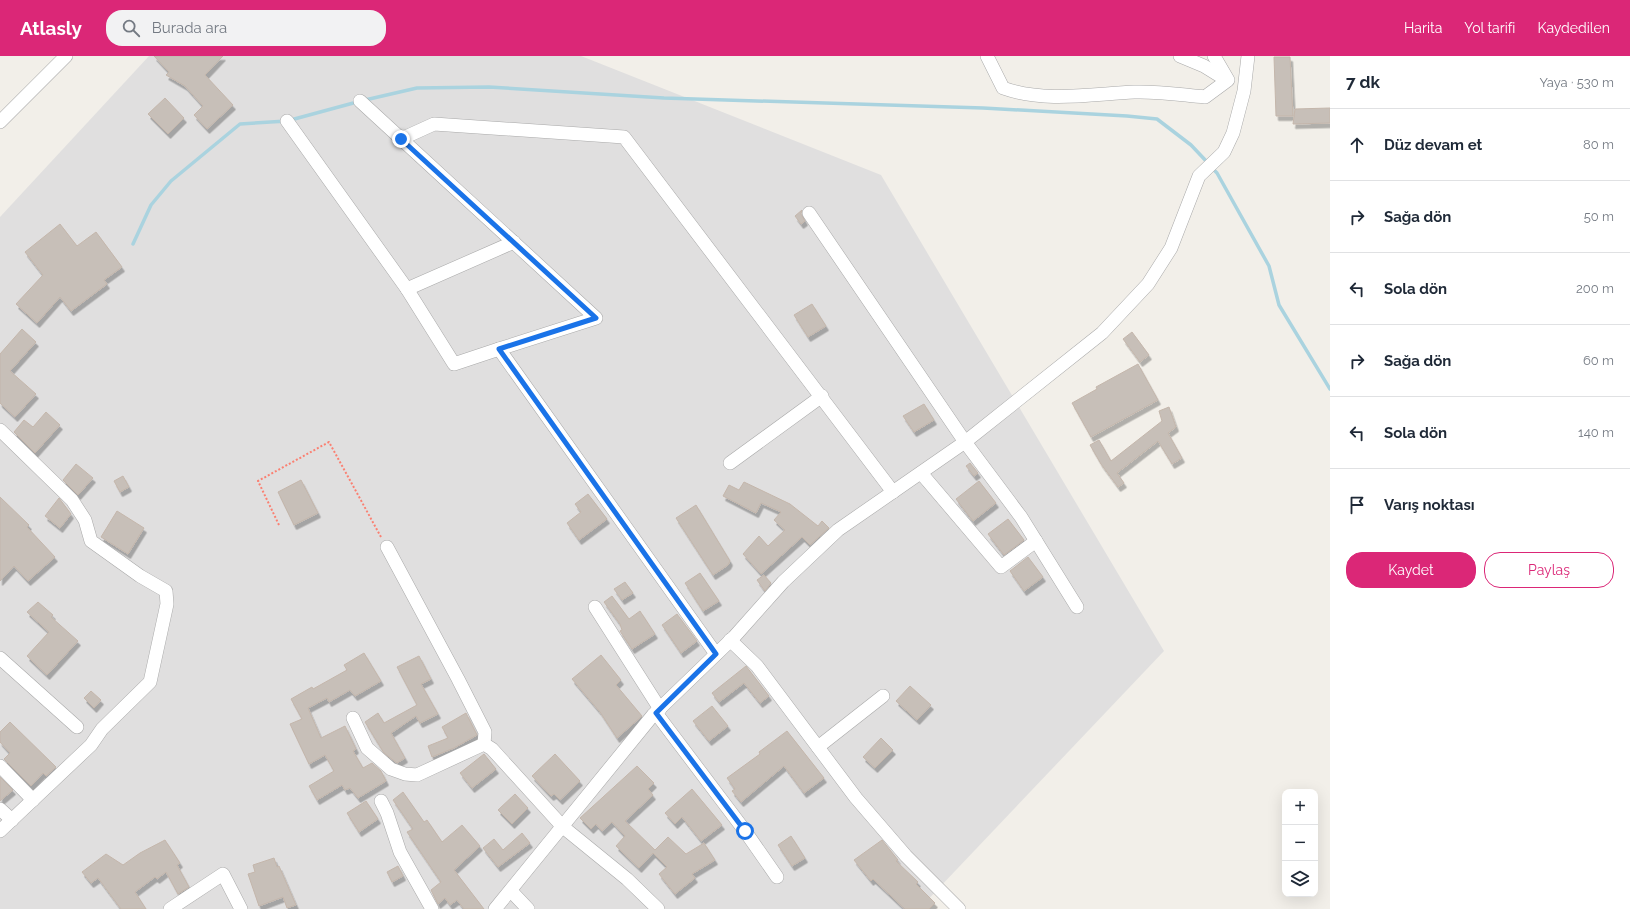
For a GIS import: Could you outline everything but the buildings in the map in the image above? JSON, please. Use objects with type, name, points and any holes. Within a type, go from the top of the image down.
[{"type":"street","points":[[0,122],[66,56]]},
{"type":"street","points":[[986,56],[1003,88],[1015,92],[1055,96],[1096,96],[1136,92],[1205,97],[1228,80]]},
{"type":"street","points":[[1180,56],[1204,66],[1244,91]]},
{"type":"street","points":[[1214,56],[1228,80]]},
{"type":"street","points":[[495,909],[658,711],[730,640],[783,582],[838,530],[965,442],[1102,332],[1148,284],[1171,248],[1199,176],[1224,152],[1233,133],[1244,91],[1248,56]]},
{"type":"street","points":[[287,121],[407,289],[454,364],[596,318],[360,101]]},
{"type":"street","points":[[401,139],[434,124],[624,137],[822,396],[893,492]]},
{"type":"street","points":[[809,213],[965,442],[1021,517],[1077,606]]},
{"type":"street","points":[[407,289],[514,242]]},
{"type":"street","points":[[499,349],[716,654]]},
{"type":"street","points":[[730,463],[822,396]]},
{"type":"street","points":[[0,430],[72,500],[85,520],[91,541],[140,576],[166,591],[167,604],[150,682],[102,729],[91,744],[0,831]]},
{"type":"street","points":[[921,473],[1001,567],[1036,541]]},
{"type":"street","points":[[387,547],[485,732],[484,744]]},
{"type":"street","points":[[595,607],[658,711],[777,877]]},
{"type":"street","points":[[730,640],[757,666],[856,798],[906,856],[959,909]]},
{"type":"street","points":[[0,658],[77,727]]},
{"type":"street","points":[[818,747],[883,696]]},
{"type":"street","points":[[353,718],[367,748],[391,769],[405,774],[417,776],[484,744]]},
{"type":"street","points":[[484,744],[492,749],[563,827],[627,879],[658,909]]},
{"type":"street","points":[[0,766],[33,800]]},
{"type":"street","points":[[381,801],[387,813],[400,852],[432,909]]},
{"type":"street","points":[[0,809],[12,820]]},
{"type":"street","points":[[170,909],[223,874],[241,909]]},
{"type":"street","points":[[511,891],[528,909]]},
{"type":"path","points":[[280,525],[258,481],[329,442],[387,547]]},
{"type":"shaded area","points":[[149,56],[581,56],[881,175],[1164,651],[919,909],[0,909],[0,217]]},
{"type":"waterway","points":[[365,100],[417,88],[489,87],[664,98],[983,108],[1127,116],[1157,119],[1191,145],[1208,163]]},
{"type":"waterway","points":[[133,244],[151,205],[171,181],[240,124],[287,121],[357,102]]},
{"type":"waterway","points":[[1212,168],[1217,173],[1269,266],[1279,305],[1330,389]]},
{"type":"route","points":[[401,139],[596,318],[499,349],[716,654],[656,713],[745,831]]}]
